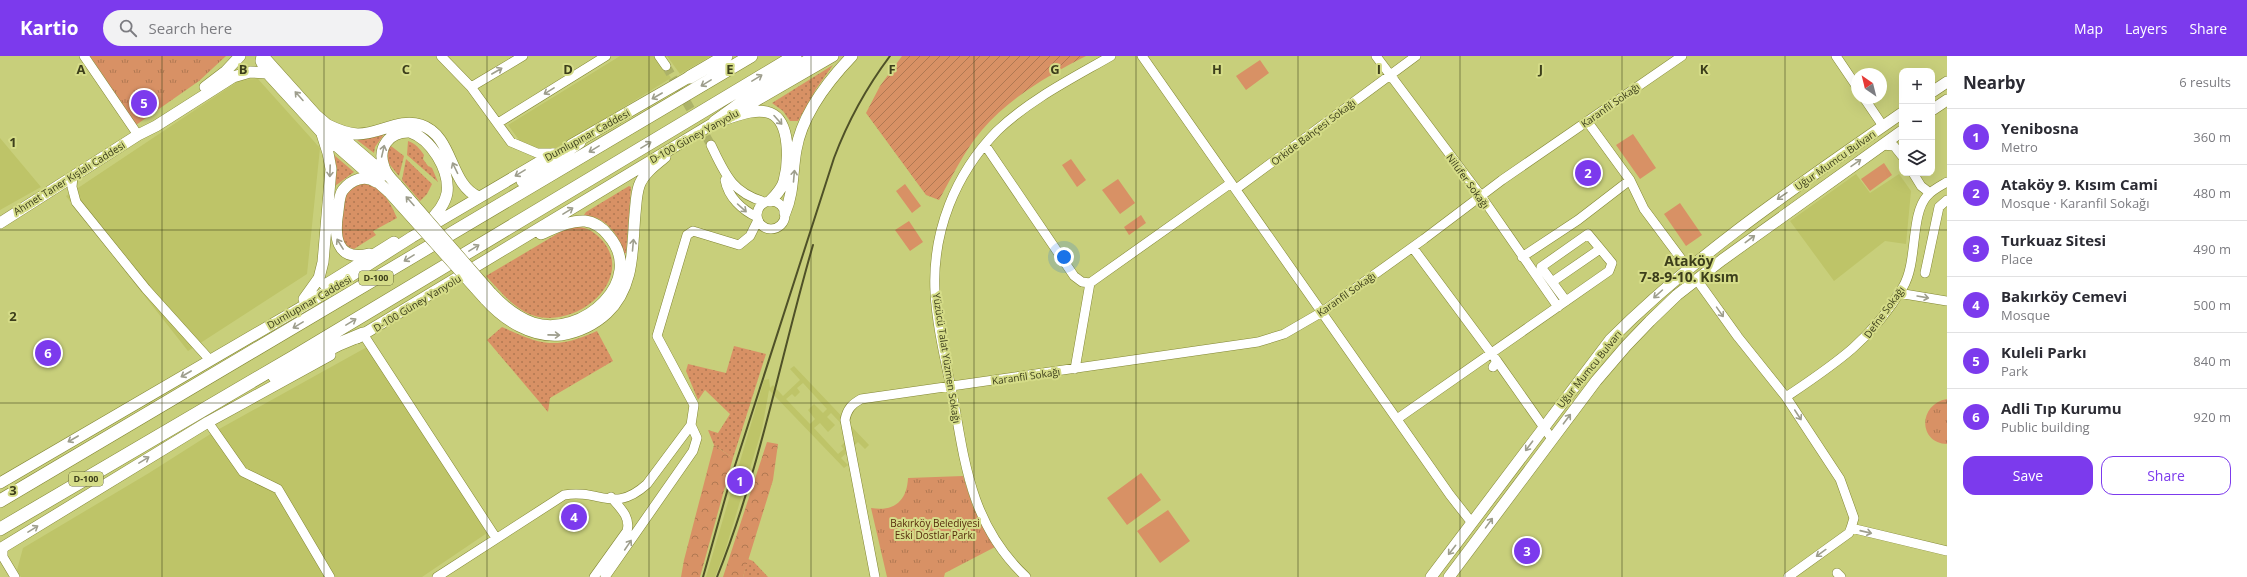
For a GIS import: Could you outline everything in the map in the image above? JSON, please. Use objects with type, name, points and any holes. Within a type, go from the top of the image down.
[{"type":"highway","points":[[690,77],[726,56]]},
{"type":"highway","name":"D-100","points":[[0,502],[428,246],[751,56]]},
{"type":"highway","name":"D-100","points":[[0,529],[173,428],[795,56]]},
{"type":"highway","points":[[715,122],[757,92],[816,56]]},
{"type":"highway","points":[[428,246],[448,230],[539,171],[579,142]]},
{"type":"highway","points":[[173,428],[200,417],[339,344],[363,334]]},
{"type":"main road","name":"Ahmet Taner Kışlalı Caddesi","points":[[138,135],[147,125],[226,71],[240,56]]},
{"type":"main road","points":[[304,299],[319,278],[323,262],[331,169],[324,129],[263,56],[260,61],[267,73],[324,129],[393,188],[488,296],[504,317],[522,328],[539,333],[557,335],[577,332],[602,318],[618,300],[627,284],[639,186],[649,172],[682,141]]},
{"type":"main road","name":"Dumlupınar Caddesi","points":[[0,483],[255,332],[307,304],[412,237],[479,197],[556,153],[579,142],[690,77],[719,56]]},
{"type":"main road","name":"D-100 Güney Yanyolu","points":[[2,548],[208,422],[297,374],[511,246],[682,141],[715,122],[744,108],[833,56]]},
{"type":"main road","points":[[785,213],[793,187],[796,149],[804,127],[819,97],[838,70],[852,56]]},
{"type":"main road","name":"Ahmet Taner Kışlalı Caddesi","points":[[0,223],[138,135],[156,126],[233,77],[250,72],[267,73]]},
{"type":"main road","points":[[1935,90],[1947,82]]},
{"type":"main road","points":[[1935,108],[1947,100]]},
{"type":"main road","points":[[715,122],[756,111],[772,113],[781,123],[786,133],[784,181],[779,192],[767,202]]},
{"type":"main road","name":"Uğur Mumcu Bulvarı","points":[[1431,577],[1610,340],[1638,312],[1688,268],[1770,205],[1899,115]]},
{"type":"main road","points":[[324,129],[359,134],[403,123],[422,125],[437,137],[463,184],[472,194],[479,197]]},
{"type":"main road","points":[[1883,126],[1892,138]]},
{"type":"main road","points":[[255,332],[374,253],[395,242],[412,237],[440,210],[445,198],[447,186],[445,174],[437,157],[422,138],[410,132],[393,135],[388,139],[381,154],[384,169],[393,188]]},
{"type":"main road","name":"Uğur Mumcu Bulvarı","points":[[1450,577],[1552,439],[1626,346],[1677,295],[1778,218],[1899,133]]},
{"type":"main road","points":[[374,253],[362,256],[345,252],[336,240],[335,228],[340,195],[353,180],[360,178],[373,180],[393,188]]},
{"type":"main road","points":[[0,218],[14,213]]},
{"type":"main road","points":[[488,296],[516,315],[533,323],[553,326],[574,322],[594,312],[605,302],[616,285],[619,260],[615,245],[606,232],[590,222],[572,222],[511,246]]},
{"type":"main road","points":[[1688,268],[1697,280]]},
{"type":"main road","points":[[616,285],[627,284]]},
{"type":"street","points":[[84,56],[138,135]]},
{"type":"street","points":[[440,56],[471,86],[511,142],[517,146],[537,153],[556,153]]},
{"type":"street","points":[[471,86],[523,56]]},
{"type":"street","points":[[498,123],[606,56]]},
{"type":"street","points":[[659,56],[666,66]]},
{"type":"street","name":"Yüzücü Talat Yüzmen Sokağı","points":[[1026,577],[1004,551],[988,527],[976,503],[966,472],[935,293],[935,260],[940,228],[951,199],[977,155],[998,131],[1023,110],[1111,56]]},
{"type":"street","points":[[1142,56],[1472,523]]},
{"type":"street","name":"Nilüfer Sokağı","points":[[1376,56],[1480,196],[1522,257],[1562,304]]},
{"type":"street","name":"Orkide Bahçesi Sokağı","points":[[1234,186],[1416,56]]},
{"type":"street","name":"Karanfil Sokağı","points":[[875,577],[845,420],[846,413],[855,402],[862,399],[1258,342],[1284,334],[1322,312],[1412,248],[1480,196],[1586,121],[1682,56]]},
{"type":"street","points":[[1836,56],[1851,78]]},
{"type":"street","points":[[1868,104],[1883,126]]},
{"type":"street","points":[[1586,121],[1630,180],[1644,209],[1688,268]]},
{"type":"street","points":[[711,145],[732,185],[743,194],[767,202],[778,203],[785,213],[783,223],[776,229],[767,229],[757,219],[744,211],[734,200],[725,184],[722,168]]},
{"type":"street","points":[[1882,145],[1894,146],[1899,152]]},
{"type":"street","points":[[985,146],[1074,276],[1082,282],[1090,283],[1234,186]]},
{"type":"street","points":[[73,176],[72,187],[76,202],[146,289],[210,360]]},
{"type":"street","points":[[1915,176],[1921,186],[1930,193]]},
{"type":"street","points":[[1922,176],[1928,185],[1930,193]]},
{"type":"street","points":[[1522,257],[1578,220],[1630,180]]},
{"type":"street","points":[[1930,193],[1947,182]]},
{"type":"street","name":"Defne Sokağı","points":[[1786,397],[1838,361],[1863,340],[1898,293],[1910,271],[1921,207],[1930,193]]},
{"type":"street","points":[[1925,273],[1939,207],[1947,200]]},
{"type":"street","points":[[605,577],[693,451],[697,438],[692,425],[694,405],[656,336],[687,235],[693,231],[740,245],[750,236],[757,219],[759,208],[767,202]]},
{"type":"street","points":[[1397,418],[1494,361],[1562,304],[1609,271],[1612,263],[1588,234],[1541,267],[1552,282],[1562,304]]},
{"type":"street","points":[[1412,248],[1552,439]]},
{"type":"street","points":[[1552,282],[1600,248]]},
{"type":"street","points":[[1697,280],[1738,337],[1786,397],[1840,479],[1854,518],[1849,533],[1788,577]]},
{"type":"street","points":[[1075,369],[1090,283]]},
{"type":"street","points":[[1898,293],[1947,301]]},
{"type":"street","points":[[363,334],[494,536]]},
{"type":"street","points":[[208,422],[243,472],[278,489],[330,577]]},
{"type":"street","points":[[614,501],[631,495],[647,484],[692,425]]},
{"type":"street","points":[[429,577],[560,493],[586,489],[607,495],[614,501],[628,520],[635,524],[642,524]]},
{"type":"street","points":[[594,577],[627,531],[628,520]]},
{"type":"street","points":[[1851,528],[1947,551]]},
{"type":"street","points":[[437,577],[494,536]]},
{"type":"street","points":[[2,548],[3,558],[15,577]]},
{"type":"street","points":[[0,562],[10,577]]},
{"type":"shaded area","points":[[620,56],[656,56],[671,78],[554,150],[540,149],[519,140],[508,125]]},
{"type":"shaded area","points":[[667,56],[711,56],[680,74]]},
{"type":"shaded area","points":[[258,79],[320,148],[307,274],[188,351],[66,196],[240,80]]},
{"type":"shaded area","points":[[0,138],[41,187],[0,210]]},
{"type":"shaded area","points":[[1856,174],[1870,193],[1899,174],[1911,191],[1906,244],[1885,241],[1834,281],[1790,221]]},
{"type":"shaded area","points":[[367,347],[487,533],[422,577],[21,577],[17,570],[23,548],[149,473],[212,433]]},
{"type":"shaded area","points":[[794,366],[869,445],[865,449],[858,442],[841,458],[848,465],[844,468],[769,390],[762,429],[725,551],[715,577],[706,577],[764,380],[769,379],[770,388],[773,385],[783,396],[800,380],[790,369]],"holes":[[[803,383],[827,409],[823,413],[814,404],[808,410],[815,419],[810,424],[786,399],[792,394],[795,397],[800,392],[797,388]],[[831,413],[855,438],[849,444],[847,441],[843,444],[841,446],[844,449],[838,454],[814,428],[820,423],[828,432],[835,425],[827,417]]]},
{"type":"green space","points":[[90,56],[226,56],[199,81],[136,125]]},
{"type":"green space","points":[[902,56],[1086,56],[1030,88],[993,118],[970,147],[939,200],[926,195],[866,113],[880,86]]},
{"type":"green space","points":[[1260,60],[1269,73],[1246,90],[1236,76]]},
{"type":"green space","points":[[833,65],[816,89],[798,121],[790,121],[783,111],[772,103]]},
{"type":"green space","points":[[385,133],[375,147],[374,153],[357,140]]},
{"type":"green space","points":[[1633,134],[1656,168],[1640,179],[1616,145]]},
{"type":"green space","points":[[408,141],[419,148],[424,155],[423,159],[428,166],[432,168],[438,182],[407,155]]},
{"type":"green space","points":[[391,146],[404,156],[399,176],[386,160],[387,150]]},
{"type":"green space","points":[[334,155],[354,172],[335,186],[337,168]]},
{"type":"green space","points":[[406,159],[432,184],[427,194],[420,201],[402,180]]},
{"type":"green space","points":[[1071,159],[1086,180],[1077,187],[1062,165]]},
{"type":"green space","points":[[1884,163],[1892,175],[1870,191],[1861,179]]},
{"type":"green space","points":[[1118,179],[1135,203],[1120,214],[1102,190]]},
{"type":"green space","points":[[359,184],[373,186],[383,194],[397,218],[373,231],[376,235],[354,249],[346,245],[344,242],[342,233],[342,218],[344,203],[348,191]]},
{"type":"green space","points":[[905,184],[921,206],[912,213],[896,191]]},
{"type":"green space","points":[[629,186],[631,187],[626,253],[624,253],[620,242],[607,224],[597,218],[584,215],[586,212]]},
{"type":"green space","points":[[1680,203],[1702,235],[1686,246],[1664,214]]},
{"type":"green space","points":[[1141,215],[1146,223],[1129,235],[1124,227]]},
{"type":"green space","points":[[909,221],[923,242],[910,251],[895,230]]},
{"type":"green space","points":[[576,227],[588,229],[598,236],[609,251],[612,267],[608,282],[599,296],[586,307],[570,314],[552,318],[535,316],[514,305],[486,276],[562,231]]},
{"type":"green space","points":[[502,327],[528,338],[549,343],[570,341],[597,331],[613,361],[550,398],[548,412],[487,340]]},
{"type":"green space","points":[[734,346],[766,354],[733,458],[714,445],[708,430],[718,433],[730,414],[705,390],[698,400],[686,371],[688,364],[726,373]]},
{"type":"green space","points":[[1947,399],[1947,444],[1937,442],[1931,437],[1927,431],[1925,423],[1931,408],[1937,402]]},
{"type":"green space","points":[[767,442],[778,444],[773,480],[743,577],[723,577]]},
{"type":"green space","points":[[714,445],[733,458],[700,577],[681,577],[684,560]]},
{"type":"green space","points":[[1141,473],[1161,500],[1127,525],[1107,498]]},
{"type":"green space","name":"Bakırköy Belediyesi Eski Dostlar Parkı","points":[[963,476],[973,507],[995,547],[945,573],[944,577],[887,577],[871,508],[886,508],[898,503],[905,493],[908,478]]},
{"type":"green space","points":[[1168,510],[1190,541],[1160,563],[1137,531]]},
{"type":"green space","points":[[748,559],[753,561],[768,577],[743,577]]},
{"type":"tunnel","points":[[666,66],[711,145]]},
{"type":"railway","points":[[703,577],[730,481],[834,158],[858,105],[890,56]]},
{"type":"railway","points":[[717,577],[732,537],[758,454],[813,245]]},
{"type":"place","name":"Kuleli Parkı","points":[[144,103]]},
{"type":"place","name":"Ataköy 9. Kısım Cami","points":[[1588,173]]},
{"type":"place","name":"Adli Tıp Kurumu","points":[[48,353]]},
{"type":"place","name":"Yenibosna","points":[[740,481]]},
{"type":"place","name":"Bakırköy Cemevi","points":[[574,517]]},
{"type":"place","name":"Turkuaz Sitesi","points":[[1527,551]]},
{"type":"district","name":"Ataköy 7-8-9-10. Kısım","points":[[1689,270]]}]
